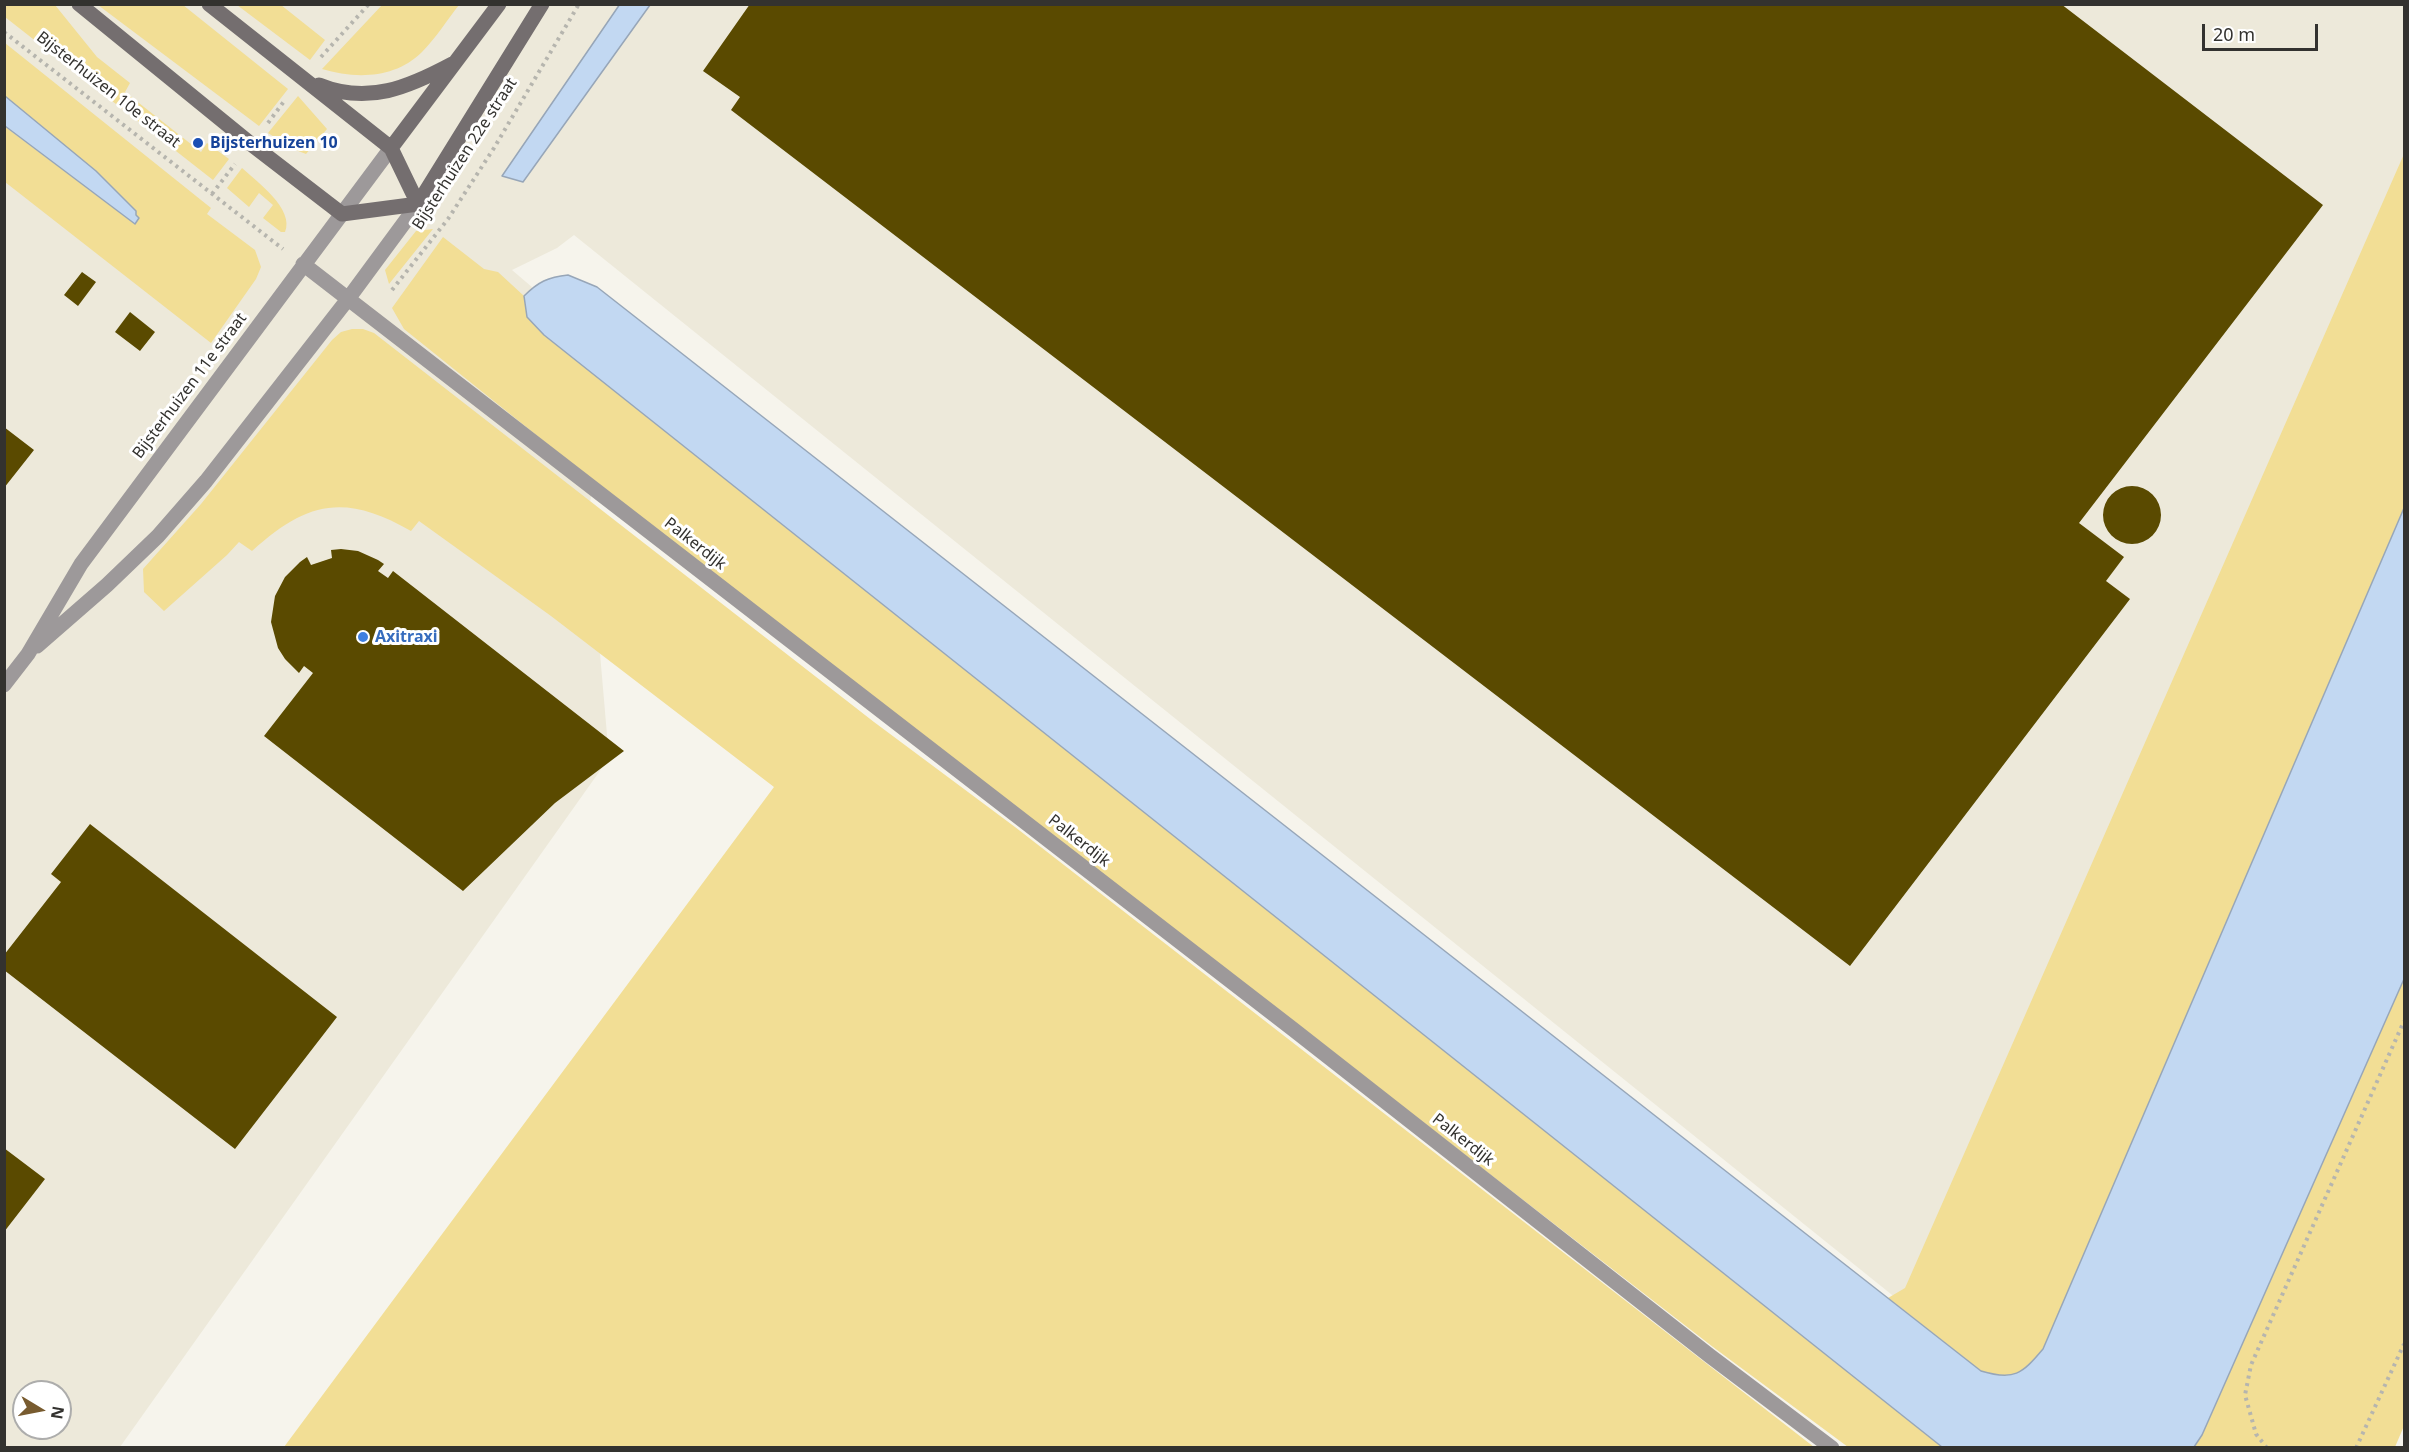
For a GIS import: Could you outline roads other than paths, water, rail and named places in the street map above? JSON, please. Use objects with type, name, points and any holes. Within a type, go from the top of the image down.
[{"type":"main road","points":[[79,4],[241,137],[342,214],[418,204],[391,148],[209,4]]},
{"type":"main road","points":[[391,148],[498,4]]},
{"type":"main road","name":"Bijsterhuizen 22e straat","points":[[418,204],[542,4]]},
{"type":"main road","points":[[302,78],[334,91],[357,95],[376,94],[401,88],[457,61]]},
{"type":"street","name":"Bijsterhuizen 11e straat","points":[[4,685],[28,654],[81,564],[391,148]]},
{"type":"street","name":"Bijsterhuizen 11e straat","points":[[28,654],[107,585],[158,536],[206,481],[348,299],[418,204]]},
{"type":"street","name":"Palkerdijk","points":[[303,264],[1284,1023],[1710,1356],[1832,1448]]},
{"type":"water","points":[[620,4],[650,5],[523,182],[502,176]]},
{"type":"water","points":[[5,96],[96,171],[136,211],[139,218],[135,224],[5,126]]},
{"type":"water","points":[[568,275],[597,287],[1981,1371],[1992,1374],[2017,1373],[2023,1370],[2043,1349],[2404,508],[2404,979],[2202,1435],[2194,1447],[1942,1447],[544,335],[527,317],[524,296],[544,281]]},
{"type":"place","name":"Bijsterhuizen 10","points":[[198,143]]},
{"type":"place","name":"Axitraxi","points":[[363,637]]}]
